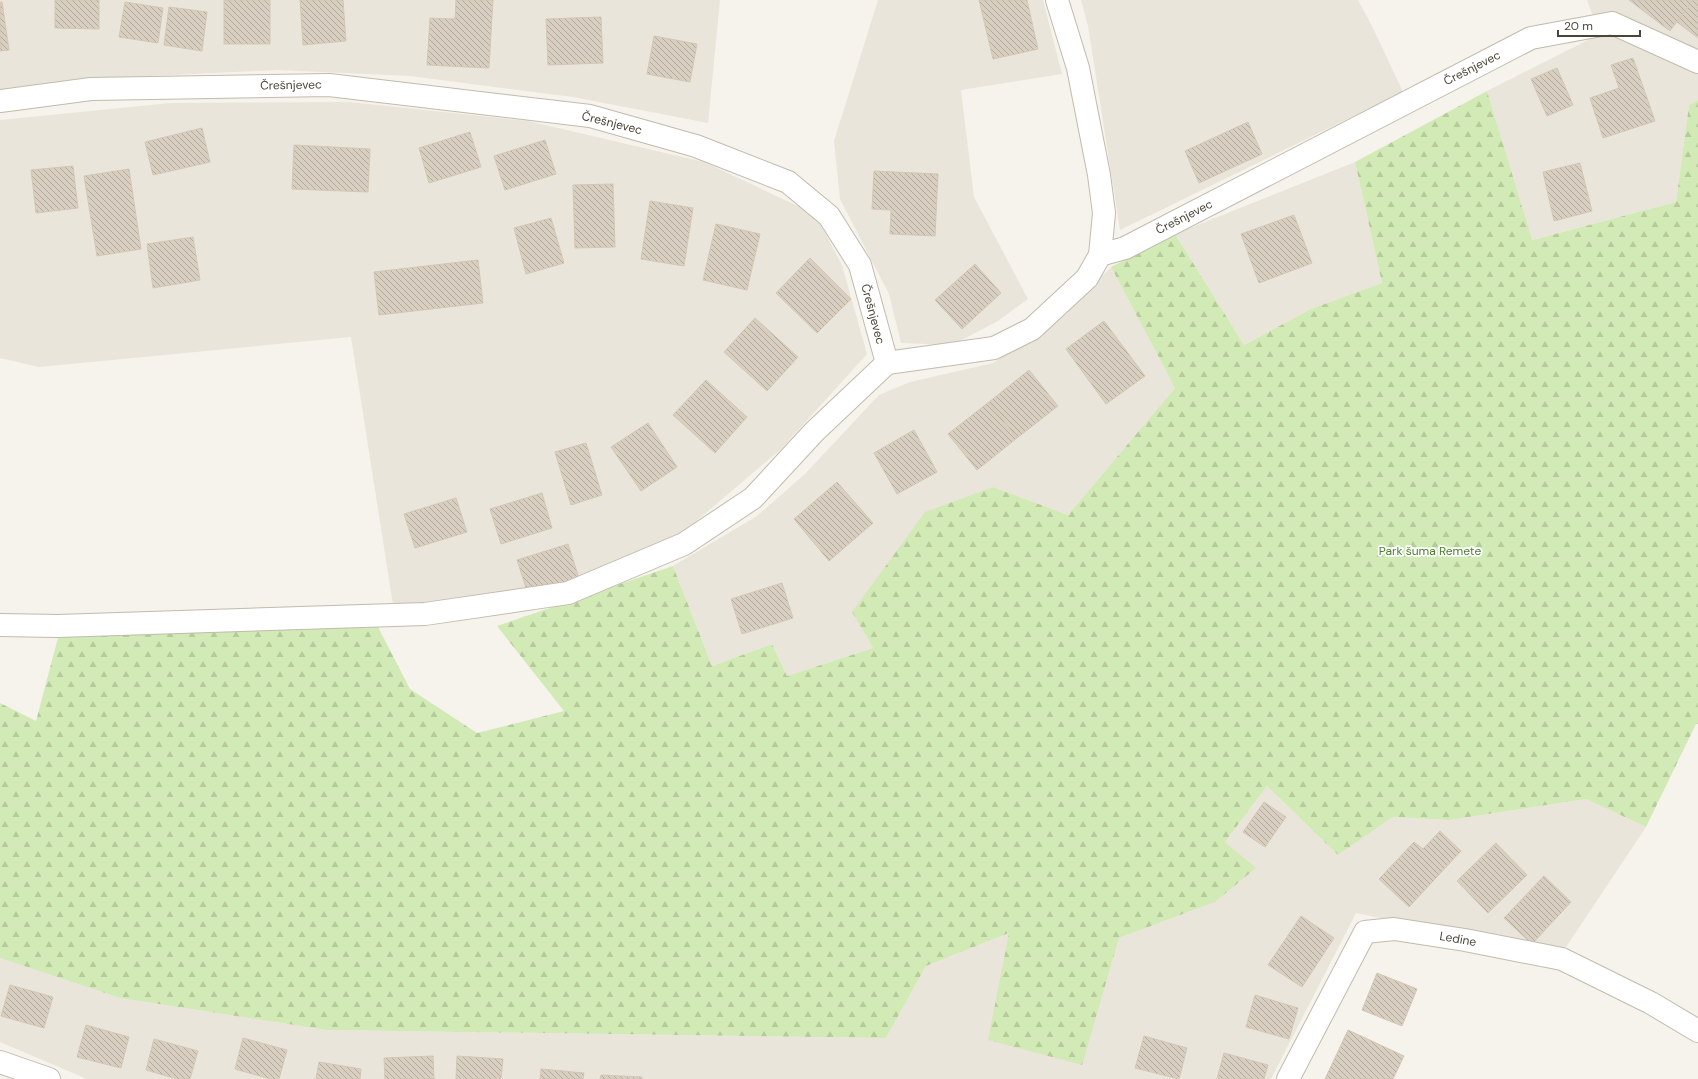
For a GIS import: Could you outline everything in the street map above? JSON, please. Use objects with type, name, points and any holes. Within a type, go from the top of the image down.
[{"type":"street","points":[[0,625],[58,626],[425,614],[568,593],[684,544],[753,498],[814,432],[887,363],[994,348],[1032,329],[1087,278],[1100,255],[1104,213],[1099,175],[1078,68],[1056,0]]},
{"type":"street","name":"Črešnjevec","points":[[1100,255],[1125,248],[1532,38],[1612,22],[1698,62]]},
{"type":"street","name":"Črešnjevec","points":[[0,101],[91,89],[329,85],[590,116],[696,146],[788,182],[829,216],[860,265],[887,363]]},
{"type":"street","name":"Ledine","points":[[1288,1079],[1365,932],[1394,929],[1465,940],[1562,959],[1651,1003],[1698,1031]]},
{"type":"street","points":[[0,1062],[49,1079]]},
{"type":"shaded area","points":[[0,0],[720,0],[708,123],[573,97],[410,76],[278,70],[107,78],[0,90]]},
{"type":"shaded area","points":[[878,0],[1043,0],[1062,74],[961,90],[974,197],[1028,299],[998,321],[952,345],[901,343],[889,294],[840,199],[834,141]]},
{"type":"shaded area","points":[[1081,0],[1358,0],[1403,92],[1120,230],[1088,26]]},
{"type":"shaded area","points":[[1587,0],[1698,0],[1698,100],[1689,105],[1676,202],[1531,240],[1487,91],[1600,34]]},
{"type":"shaded area","points":[[349,102],[528,121],[704,162],[815,214],[842,265],[867,354],[781,449],[673,541],[567,588],[393,605],[351,337],[39,367],[0,358],[0,120],[171,103]]},
{"type":"shaded area","points":[[1355,162],[1382,283],[1311,309],[1244,345],[1175,234]]},
{"type":"shaded area","points":[[1111,267],[1175,388],[1068,515],[993,487],[852,612],[873,648],[787,676],[772,644],[712,666],[673,566],[757,516],[805,474],[879,395],[910,382],[993,363],[1059,320]]},
{"type":"shaded area","points":[[1267,786],[1338,855],[1393,817],[1449,820],[1586,799],[1646,827],[1560,956],[1356,913],[1271,1079],[87,1079],[0,1042],[0,958],[120,998],[326,1030],[886,1038],[926,966],[1009,933],[1081,1065],[1119,938],[1215,902],[1255,868],[1225,842]]},
{"type":"green space","name":"Park šuma Remete","points":[[1487,91],[1532,240],[1676,202],[1689,105],[1698,100],[1698,724],[1696,724],[1646,827],[1586,799],[1449,820],[1393,817],[1338,855],[1267,786],[1225,842],[1256,868],[1215,902],[1119,938],[1082,1065],[988,1040],[1009,933],[926,966],[886,1038],[326,1030],[120,998],[0,958],[0,703],[36,721],[59,634],[378,627],[410,689],[477,733],[564,711],[497,626],[673,566],[712,666],[772,644],[787,676],[873,648],[852,612],[925,512],[993,487],[1068,515],[1175,388],[1111,267],[1175,234],[1244,345],[1311,309],[1382,283],[1355,162]]},
{"type":"building","points":[[55,0],[99,0],[99,29],[55,28]]},
{"type":"building","points":[[224,0],[270,0],[270,44],[224,44]]},
{"type":"building","points":[[300,0],[343,0],[346,41],[303,45]]},
{"type":"building","points":[[456,0],[493,0],[489,68],[427,65],[430,18],[455,19]]},
{"type":"building","points":[[979,0],[1027,0],[1038,49],[993,59]]},
{"type":"building","points":[[1629,0],[1693,0],[1670,31]]},
{"type":"building","points":[[1693,0],[1698,0],[1698,38],[1677,22]]},
{"type":"building","points":[[0,2],[2,2],[9,50],[0,51]]},
{"type":"building","points":[[125,2],[163,8],[158,43],[119,37]]},
{"type":"building","points":[[169,7],[207,12],[202,51],[164,45]]},
{"type":"building","points":[[601,17],[603,63],[548,65],[546,19]]},
{"type":"building","points":[[654,36],[697,44],[690,82],[647,74]]},
{"type":"building","points":[[1633,58],[1655,121],[1603,138],[1590,98],[1619,88],[1611,65]]},
{"type":"building","points":[[1557,68],[1573,105],[1547,116],[1531,79]]},
{"type":"building","points":[[1248,122],[1262,154],[1199,183],[1185,151]]},
{"type":"building","points":[[202,128],[210,162],[153,175],[145,142]]},
{"type":"building","points":[[470,132],[481,167],[429,183],[419,148]]},
{"type":"building","points":[[545,140],[556,174],[505,190],[494,156]]},
{"type":"building","points":[[294,145],[370,149],[368,192],[292,189]]},
{"type":"building","points":[[1580,163],[1592,211],[1554,221],[1543,172]]},
{"type":"building","points":[[73,166],[78,208],[36,213],[31,170]]},
{"type":"building","points":[[129,169],[141,249],[97,256],[84,176]]},
{"type":"building","points":[[874,171],[938,174],[935,236],[890,234],[891,210],[872,209]]},
{"type":"building","points":[[613,184],[615,247],[575,248],[573,185]]},
{"type":"building","points":[[650,201],[693,208],[684,266],[641,259]]},
{"type":"building","points":[[1294,215],[1312,263],[1259,283],[1241,234]]},
{"type":"building","points":[[551,218],[564,263],[526,274],[514,228]]},
{"type":"building","points":[[716,224],[760,234],[747,290],[703,280]]},
{"type":"building","points":[[193,237],[200,280],[153,288],[147,244]]},
{"type":"building","points":[[810,258],[851,299],[817,333],[776,293]]},
{"type":"building","points":[[478,260],[483,303],[379,315],[374,272]]},
{"type":"building","points":[[975,264],[1001,293],[962,329],[935,300]]},
{"type":"building","points":[[755,318],[798,357],[767,391],[724,352]]},
{"type":"building","points":[[1104,321],[1145,376],[1106,404],[1066,349]]},
{"type":"building","points":[[1029,370],[1058,406],[1017,438],[989,402]]},
{"type":"building","points":[[706,380],[747,417],[715,453],[673,415]]},
{"type":"building","points":[[989,402],[1017,438],[977,470],[948,434]]},
{"type":"building","points":[[648,423],[677,467],[641,491],[611,447]]},
{"type":"building","points":[[914,430],[937,472],[897,494],[874,453]]},
{"type":"building","points":[[586,443],[602,495],[571,505],[555,452]]},
{"type":"building","points":[[837,482],[873,523],[829,561],[794,519]]},
{"type":"building","points":[[542,493],[552,528],[501,544],[490,509]]},
{"type":"building","points":[[456,498],[467,532],[415,548],[404,514]]},
{"type":"building","points":[[568,544],[579,578],[528,594],[517,560]]},
{"type":"building","points":[[782,583],[793,618],[742,634],[731,599]]},
{"type":"building","points":[[1264,802],[1286,817],[1265,847],[1243,832]]},
{"type":"building","points":[[1440,831],[1461,851],[1409,907],[1379,879],[1414,842],[1423,849]]},
{"type":"building","points":[[1496,843],[1527,875],[1488,913],[1457,881]]},
{"type":"building","points":[[1544,876],[1571,902],[1532,944],[1504,918]]},
{"type":"building","points":[[1301,916],[1334,938],[1302,987],[1268,965]]},
{"type":"building","points":[[1377,973],[1417,989],[1402,1026],[1362,1010]]},
{"type":"building","points":[[10,985],[53,997],[44,1028],[1,1016]]},
{"type":"building","points":[[1255,995],[1298,1008],[1289,1039],[1246,1027]]},
{"type":"building","points":[[86,1025],[129,1037],[121,1068],[77,1057]]},
{"type":"building","points":[[1348,1030],[1404,1056],[1393,1079],[1325,1079]]},
{"type":"building","points":[[1144,1036],[1187,1048],[1179,1079],[1135,1068]]},
{"type":"building","points":[[243,1038],[287,1050],[279,1079],[270,1079],[235,1069]]},
{"type":"building","points":[[154,1039],[198,1051],[190,1079],[177,1079],[146,1070]]},
{"type":"building","points":[[1224,1053],[1268,1065],[1264,1079],[1217,1079]]},
{"type":"building","points":[[433,1056],[434,1079],[385,1079],[384,1058]]},
{"type":"building","points":[[457,1056],[503,1059],[501,1079],[456,1079]]},
{"type":"building","points":[[319,1062],[361,1069],[360,1079],[316,1079]]},
{"type":"building","points":[[541,1069],[584,1073],[583,1079],[540,1079]]},
{"type":"building","points":[[601,1075],[642,1077],[642,1079],[600,1079]]}]
